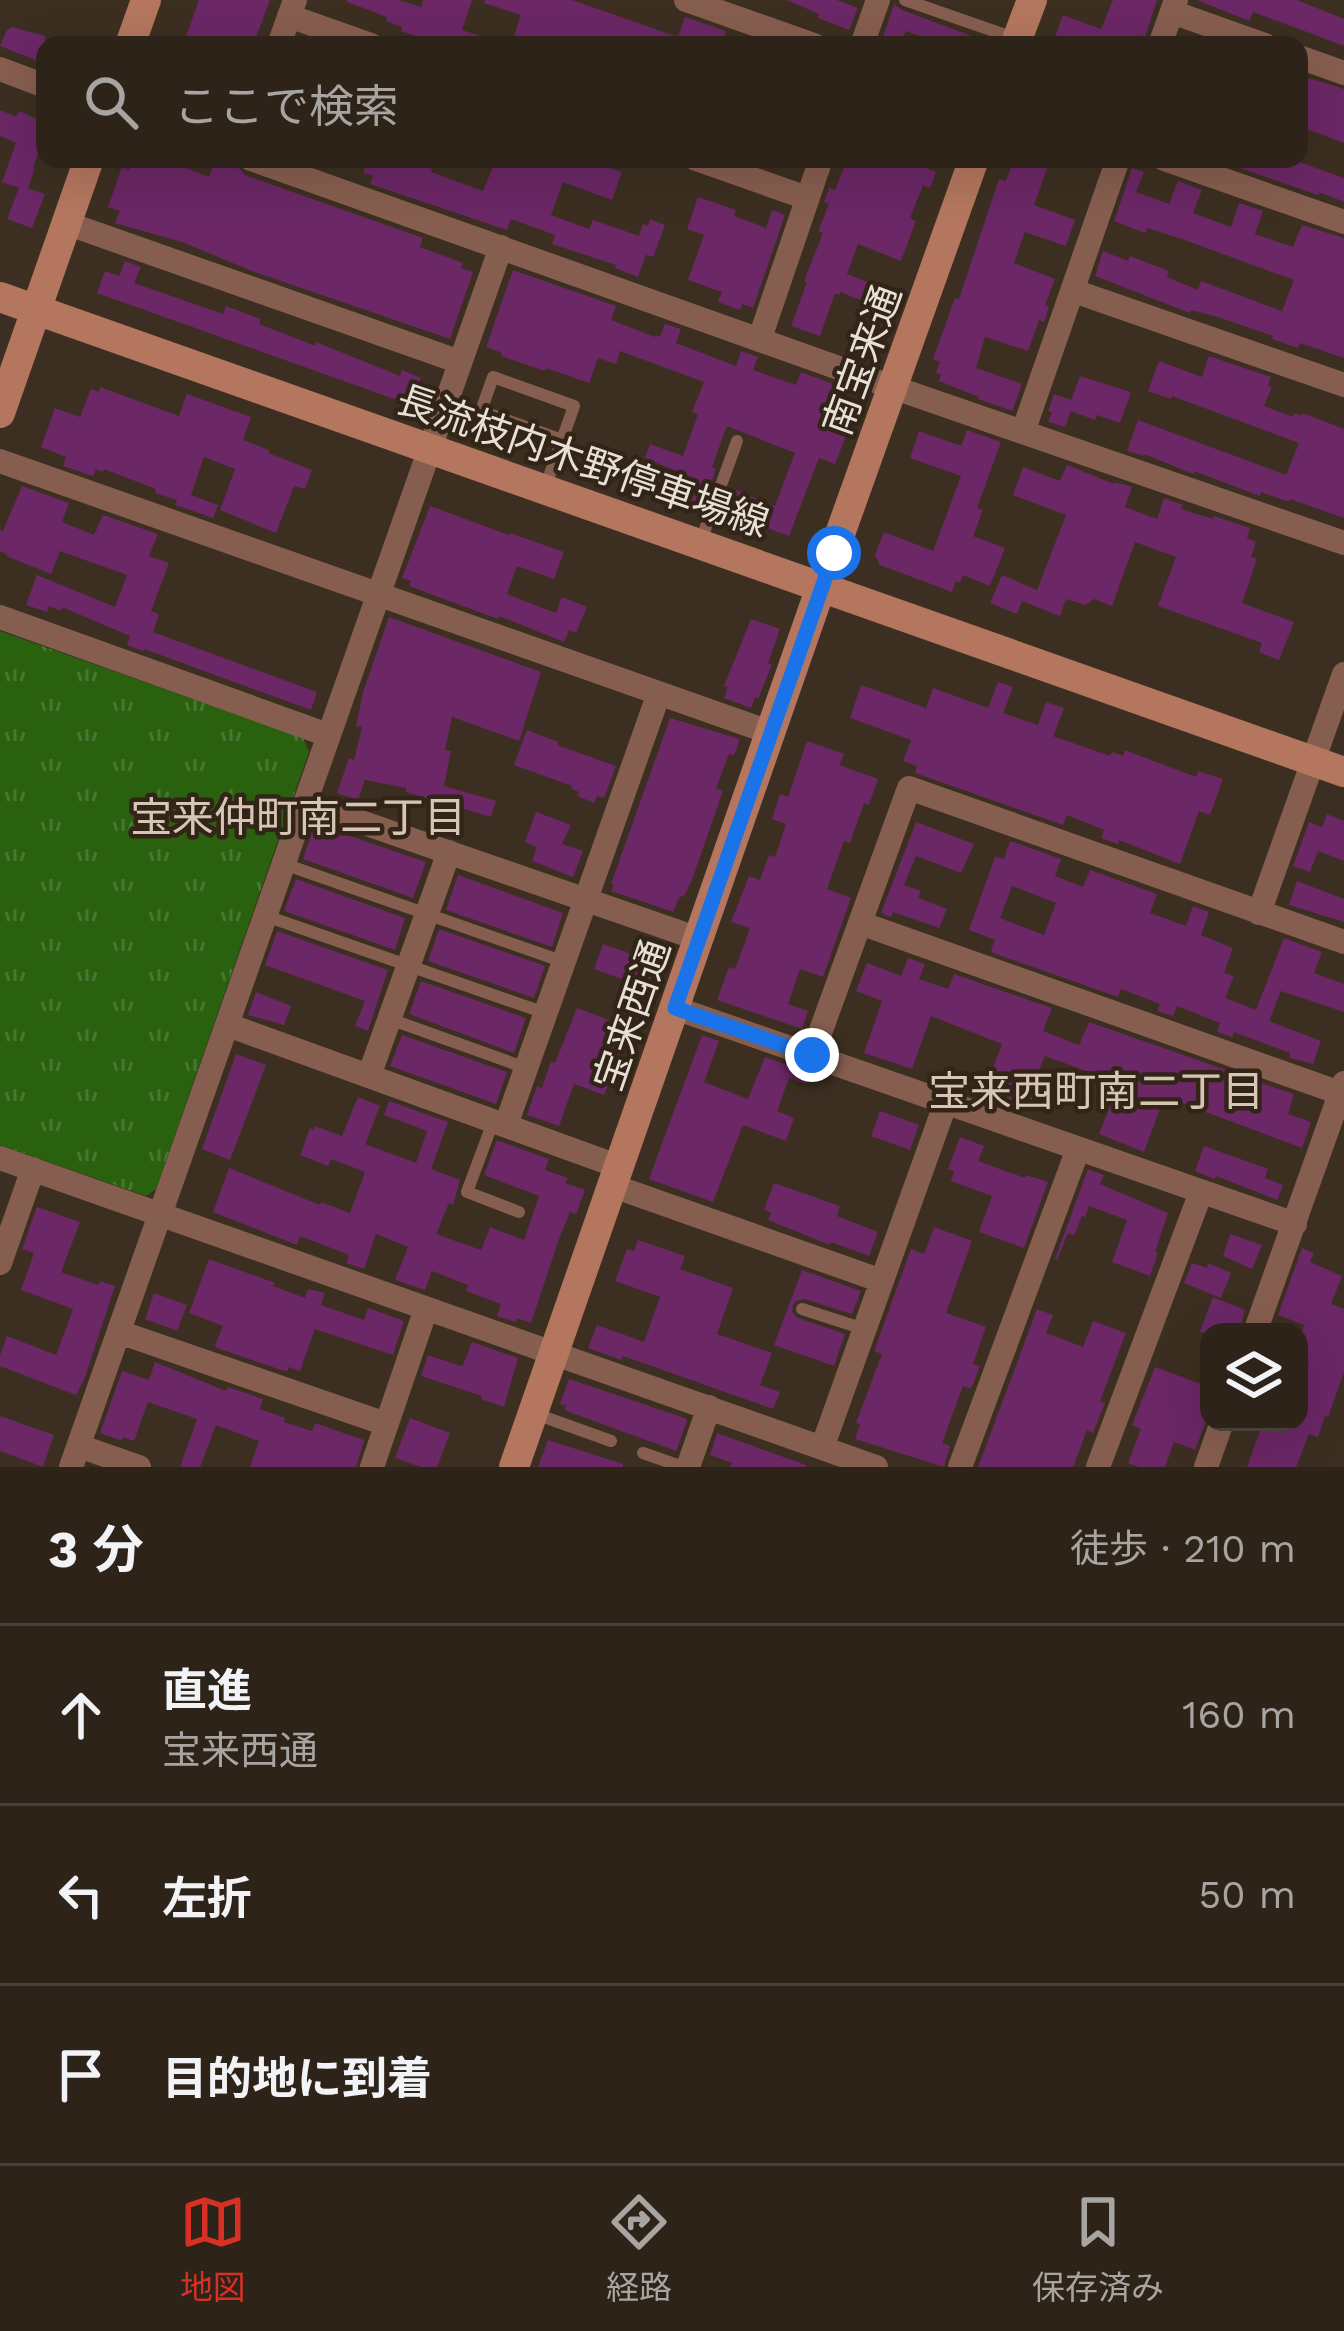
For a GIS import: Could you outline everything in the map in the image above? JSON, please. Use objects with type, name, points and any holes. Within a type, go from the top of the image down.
[{"type":"street","points":[[133,36],[146,0]]},
{"type":"street","points":[[686,0],[788,36]]},
{"type":"street","points":[[865,36],[878,0]]},
{"type":"street","points":[[1018,36],[1031,0]]},
{"type":"street","points":[[1163,36],[1174,6],[1244,36]]},
{"type":"street","points":[[292,8],[352,36]]},
{"type":"street","points":[[1308,60],[1344,73]]},
{"type":"street","points":[[0,69],[36,83]]},
{"type":"street","points":[[0,413],[86,168]]},
{"type":"street","points":[[276,168],[1344,542]]},
{"type":"street","points":[[722,168],[807,198]]},
{"type":"street","points":[[760,338],[818,168]]},
{"type":"street","name":"南宝来通","points":[[821,587],[971,168]]},
{"type":"street","points":[[1023,431],[1115,168]]},
{"type":"street","points":[[1190,168],[1344,222]]},
{"type":"street","points":[[66,224],[458,369]]},
{"type":"street","points":[[140,1467],[75,1456],[502,248]]},
{"type":"street","points":[[1074,291],[1344,385]]},
{"type":"street","name":"長流枝内木野停車場線","points":[[0,297],[1344,772]]},
{"type":"street","points":[[0,461],[772,733]]},
{"type":"street","name":"宝来西通","points":[[514,1467],[821,587]]},
{"type":"street","points":[[0,617],[328,735]]},
{"type":"street","points":[[1259,913],[1344,674]]},
{"type":"street","points":[[500,1123],[527,1069],[658,693]]},
{"type":"street","points":[[812,1055],[909,788],[1344,942]]},
{"type":"street","points":[[306,802],[699,939]]},
{"type":"street","points":[[369,1076],[449,852]]},
{"type":"street","points":[[860,923],[1342,1088],[1333,1151],[1295,1224],[1259,1323]]},
{"type":"street","points":[[675,1008],[1295,1224]]},
{"type":"street","points":[[228,1024],[500,1123],[617,1176],[882,1281]]},
{"type":"street","points":[[837,1457],[865,1330],[946,1102]]},
{"type":"street","points":[[960,1467],[1078,1149]]},
{"type":"street","points":[[0,1158],[876,1467]]},
{"type":"street","points":[[0,1263],[33,1169]]},
{"type":"street","points":[[1098,1467],[1201,1192]]},
{"type":"street","points":[[372,1467],[426,1309]]},
{"type":"street","points":[[118,1332],[386,1424]]},
{"type":"street","points":[[692,1465],[709,1407]]},
{"type":"street","points":[[1206,1467],[1219,1431]]},
{"type":"lane","points":[[905,0],[1000,36]]},
{"type":"lane","points":[[458,369],[489,388]]},
{"type":"lane","points":[[544,489],[562,440],[574,406],[493,376],[481,412],[562,440]]},
{"type":"lane","points":[[700,544],[737,441]]},
{"type":"lane","points":[[284,864],[565,963]]},
{"type":"lane","points":[[266,916],[547,1013]]},
{"type":"lane","points":[[389,1019],[527,1069]]},
{"type":"lane","points":[[500,1123],[467,1192],[519,1212]]},
{"type":"lane","points":[[802,1309],[865,1330]]},
{"type":"lane","points":[[533,1413],[611,1441]]},
{"type":"lane","points":[[643,1453],[692,1465]]},
{"type":"green space","points":[[0,631],[303,738],[309,752],[156,1189],[146,1196],[0,1145]]},
{"type":"building","points":[[199,0],[270,0],[256,36],[186,36]]},
{"type":"building","points":[[399,0],[421,7],[423,0],[472,0],[462,30],[480,36],[416,36],[401,31],[387,17],[347,2]]},
{"type":"building","points":[[572,0],[675,36],[514,36],[521,15],[484,3]]},
{"type":"building","points":[[787,0],[837,0],[858,8],[849,30]]},
{"type":"building","points":[[1113,0],[1157,0],[1145,36],[1055,36],[1063,15],[1101,29]]},
{"type":"building","points":[[1197,0],[1297,0],[1344,19],[1344,46],[1253,12],[1249,21]]},
{"type":"building","points":[[894,4],[972,36],[920,36],[906,31],[904,36],[883,36]]},
{"type":"building","points":[[685,17],[726,31],[724,36],[678,36]]},
{"type":"building","points":[[12,27],[45,36],[36,36],[36,60],[0,46]]},
{"type":"building","points":[[1308,81],[1344,89],[1344,143],[1308,129]]},
{"type":"building","points":[[0,110],[36,118],[35,168],[28,188],[45,194],[32,228],[7,219],[19,188],[2,182],[16,143],[0,136]]},
{"type":"building","points":[[1308,165],[1344,178],[1344,202],[1240,168]]},
{"type":"building","points":[[122,168],[186,168],[209,177],[212,168],[239,168],[245,175],[423,238],[420,247],[463,263],[461,268],[473,272],[450,339],[182,242],[115,223],[120,211],[108,207]]},
{"type":"building","points":[[365,168],[429,168],[483,191],[492,168],[610,168],[622,172],[612,200],[563,182],[551,215],[589,229],[593,220],[639,236],[650,219],[665,225],[653,257],[646,255],[638,277],[552,244],[555,235],[511,219],[507,230],[370,184],[373,176],[363,173]]},
{"type":"building","points":[[844,168],[936,172],[930,188],[923,185],[910,218],[916,221],[901,261],[858,244],[847,274],[890,291],[884,305],[835,293],[820,336],[791,326],[823,233],[818,231],[829,204],[824,202],[829,188],[835,190]]},
{"type":"building","points":[[1011,168],[1048,168],[1034,205],[1075,220],[1066,246],[1025,232],[1014,263],[1055,279],[1044,322],[1039,320],[1028,351],[985,337],[976,368],[1022,384],[1012,411],[939,381],[940,362],[933,359],[955,298],[959,299],[999,179],[1006,181]]},
{"type":"building","points":[[1132,168],[1144,172],[1136,192],[1169,204],[1178,181],[1202,190],[1193,213],[1231,227],[1239,203],[1263,211],[1255,234],[1293,247],[1302,225],[1344,238],[1344,358],[1300,343],[1298,348],[1218,317],[1190,313],[1095,276],[1103,251],[1128,261],[1130,256],[1169,271],[1167,277],[1198,290],[1201,281],[1282,311],[1294,280],[1179,238],[1147,228],[1145,233],[1114,221]]},
{"type":"building","points":[[698,197],[736,210],[734,216],[766,228],[772,210],[785,215],[753,308],[742,304],[740,310],[718,302],[722,292],[688,280],[704,235],[687,229]]},
{"type":"building","points":[[125,261],[141,267],[134,283],[223,314],[226,306],[315,346],[316,342],[400,376],[402,370],[421,378],[411,405],[97,293],[105,271],[119,276]]},
{"type":"building","points":[[513,270],[616,306],[611,320],[655,337],[660,337],[665,324],[681,329],[676,343],[736,366],[741,351],[758,357],[753,370],[796,385],[801,372],[844,388],[829,426],[847,433],[835,464],[819,458],[789,536],[722,512],[731,488],[775,506],[795,453],[727,426],[702,508],[687,502],[695,479],[645,458],[650,444],[683,456],[704,382],[620,351],[616,364],[598,358],[589,383],[486,347]]},
{"type":"building","points":[[1209,356],[1271,377],[1264,406],[1293,417],[1302,413],[1344,429],[1344,518],[1290,499],[1261,492],[1260,496],[1127,451],[1138,420],[1286,475],[1299,443],[1148,391],[1159,361],[1202,377]]},
{"type":"building","points":[[1080,376],[1131,392],[1120,423],[1071,411],[1065,427],[1048,422],[1054,394],[1071,400]]},
{"type":"building","points":[[100,387],[179,416],[187,394],[251,417],[243,440],[312,470],[305,489],[294,486],[276,533],[220,510],[235,469],[204,457],[191,495],[218,505],[213,518],[175,505],[177,500],[155,493],[156,489],[104,469],[96,469],[93,476],[63,466],[66,457],[41,447],[55,408],[80,417],[91,389],[99,392]]},
{"type":"building","points":[[967,430],[1001,442],[977,508],[983,510],[973,536],[1005,548],[990,586],[963,575],[952,592],[880,565],[875,555],[884,532],[933,551],[961,476],[910,458],[919,431],[961,446]]},
{"type":"building","points":[[1067,465],[1132,487],[1125,507],[1157,519],[1164,498],[1183,505],[1181,509],[1250,528],[1247,538],[1256,542],[1251,557],[1257,559],[1242,603],[1294,622],[1279,660],[1259,652],[1262,643],[1158,606],[1176,557],[1135,542],[1112,606],[1094,599],[1085,605],[1066,599],[1060,616],[1022,601],[1017,614],[990,603],[1002,575],[1037,590],[1066,515],[1013,495],[1023,467],[1060,481]]},
{"type":"building","points":[[22,486],[69,503],[62,522],[94,535],[103,515],[158,534],[149,556],[169,563],[151,611],[159,614],[153,632],[317,692],[311,710],[127,645],[130,636],[62,607],[61,611],[49,606],[47,612],[26,605],[37,575],[115,607],[127,575],[60,551],[51,574],[0,551],[0,530]]},
{"type":"building","points":[[430,506],[564,552],[554,579],[517,566],[507,594],[556,613],[562,597],[587,607],[576,633],[569,630],[564,642],[409,586],[411,581],[402,578]]},
{"type":"building","points":[[389,617],[541,672],[519,741],[452,717],[444,786],[496,801],[491,817],[406,792],[406,788],[365,780],[358,800],[337,793],[349,758],[354,760],[362,727],[356,726],[363,692]]},
{"type":"building","points":[[751,619],[780,629],[768,663],[772,665],[751,708],[724,698],[728,687],[724,686]]},
{"type":"building","points":[[998,682],[1013,687],[1003,713],[1038,725],[1046,702],[1064,708],[1053,736],[1110,756],[1112,752],[1123,756],[1125,750],[1196,777],[1198,771],[1223,779],[1210,815],[1199,811],[1180,864],[1119,840],[1118,844],[1101,838],[1104,830],[1067,815],[1063,825],[915,773],[917,766],[903,761],[911,740],[850,718],[861,685],[926,708],[933,688],[988,708]]},
{"type":"building","points":[[670,718],[740,739],[716,788],[723,791],[693,877],[673,912],[611,891]]},
{"type":"building","points":[[527,730],[616,766],[604,798],[597,796],[594,803],[577,796],[572,786],[514,765]]},
{"type":"building","points":[[807,741],[844,754],[839,765],[878,779],[850,843],[844,841],[827,889],[851,898],[823,977],[800,969],[788,1004],[808,1011],[802,1029],[717,1000],[750,928],[731,922],[749,876],[760,880],[769,855],[775,857],[786,824],[772,819],[780,794],[788,797]]},
{"type":"building","points":[[536,812],[571,825],[562,844],[583,851],[573,877],[532,861],[537,847],[525,842]]},
{"type":"building","points":[[1327,814],[1344,821],[1344,861],[1318,851],[1310,872],[1293,866],[1309,822],[1322,827]]},
{"type":"building","points":[[916,822],[974,844],[961,873],[916,856],[904,885],[921,891],[918,898],[947,909],[939,928],[893,912],[891,917],[881,913]]},
{"type":"building","points":[[315,824],[426,862],[413,898],[303,859]]},
{"type":"building","points":[[1010,841],[1061,859],[1055,876],[1083,887],[1090,870],[1157,894],[1150,913],[1186,926],[1193,906],[1209,912],[1201,935],[1233,948],[1224,973],[1234,976],[1225,998],[1256,1010],[1284,938],[1322,952],[1314,973],[1344,984],[1344,1012],[1281,991],[1269,1021],[1321,1041],[1313,1064],[1234,1032],[1232,1037],[1217,1032],[1220,1023],[1177,1006],[1173,1016],[1157,1011],[1160,1004],[1121,989],[1118,997],[993,953],[995,940],[969,930],[995,857],[1004,859]],"holes":[[[1012,886],[1056,903],[1044,935],[1000,918]]]},
{"type":"building","points":[[458,875],[563,913],[552,947],[446,910]]},
{"type":"building","points":[[296,879],[405,918],[395,950],[284,911]]},
{"type":"building","points":[[1297,881],[1344,899],[1344,922],[1289,905]]},
{"type":"building","points":[[439,929],[545,966],[534,998],[428,961]]},
{"type":"building","points":[[277,931],[388,970],[368,1031],[355,1026],[365,1001],[265,965]]},
{"type":"building","points":[[603,944],[656,963],[647,988],[594,969]]},
{"type":"building","points":[[908,958],[925,964],[919,979],[948,989],[954,974],[1052,1008],[1043,1031],[1079,1045],[1089,1022],[1232,1072],[1226,1090],[1255,1101],[1261,1083],[1294,1094],[1288,1114],[1311,1122],[1302,1148],[1179,1102],[1178,1106],[1163,1101],[1144,1152],[1099,1134],[1119,1083],[1045,1056],[1027,1111],[983,1094],[1002,1044],[931,1016],[912,1069],[864,1053],[882,1001],[856,991],[867,963],[901,976]]},
{"type":"building","points":[[421,981],[526,1018],[514,1053],[409,1014]]},
{"type":"building","points":[[256,992],[291,1006],[284,1025],[248,1015]]},
{"type":"building","points":[[577,1008],[632,1029],[604,1095],[574,1084],[559,1126],[527,1115]]},
{"type":"building","points":[[402,1035],[507,1072],[496,1104],[390,1066]]},
{"type":"building","points":[[702,1035],[719,1041],[704,1082],[748,1099],[765,1057],[810,1073],[806,1084],[789,1078],[777,1111],[794,1118],[786,1141],[743,1125],[713,1202],[649,1179]]},
{"type":"building","points":[[236,1054],[266,1065],[230,1160],[202,1149]]},
{"type":"building","points":[[358,1097],[380,1106],[365,1144],[416,1163],[427,1131],[384,1115],[389,1101],[448,1122],[431,1169],[460,1180],[453,1205],[449,1203],[436,1234],[481,1250],[490,1227],[524,1240],[539,1196],[484,1175],[497,1140],[549,1159],[545,1170],[585,1190],[559,1239],[531,1323],[497,1316],[501,1304],[432,1271],[425,1290],[395,1280],[408,1247],[376,1234],[364,1269],[346,1263],[349,1255],[300,1236],[297,1245],[213,1212],[229,1168],[350,1213],[365,1172],[331,1159],[328,1166],[300,1155],[310,1128],[342,1136]]},
{"type":"building","points":[[880,1111],[919,1125],[910,1150],[871,1136]]},
{"type":"building","points":[[960,1137],[984,1146],[978,1161],[1048,1182],[1024,1248],[979,1232],[992,1196],[951,1181],[954,1171],[948,1169]]},
{"type":"building","points":[[1204,1146],[1268,1169],[1265,1178],[1283,1185],[1277,1200],[1195,1171]]},
{"type":"building","points":[[1088,1169],[1104,1175],[1100,1184],[1168,1213],[1150,1276],[1112,1262],[1127,1220],[1089,1206],[1055,1259]]},
{"type":"building","points":[[774,1183],[840,1206],[837,1216],[878,1232],[869,1256],[768,1220],[771,1213],[764,1210]]},
{"type":"building","points":[[37,1207],[80,1222],[61,1272],[115,1286],[76,1395],[0,1366],[7,1336],[56,1355],[73,1309],[21,1290],[34,1253],[22,1249]]},
{"type":"building","points":[[934,1227],[972,1241],[946,1313],[986,1327],[973,1364],[980,1366],[971,1389],[963,1386],[942,1443],[950,1446],[944,1467],[855,1439],[860,1424],[856,1423],[882,1354],[874,1351],[911,1249],[924,1254]]},
{"type":"building","points":[[1230,1234],[1262,1245],[1252,1269],[1223,1256]]},
{"type":"building","points":[[638,1240],[685,1256],[680,1269],[733,1288],[717,1334],[772,1353],[760,1385],[780,1392],[773,1409],[588,1348],[597,1325],[644,1342],[660,1297],[615,1281],[627,1249],[634,1251]]},
{"type":"building","points":[[1302,1248],[1314,1253],[1310,1262],[1342,1276],[1331,1304],[1344,1309],[1344,1372],[1318,1437],[1309,1434],[1296,1467],[1247,1467],[1260,1431],[1308,1431],[1308,1323],[1278,1315]]},
{"type":"building","points":[[209,1259],[305,1298],[308,1289],[325,1293],[321,1305],[364,1320],[368,1308],[404,1321],[393,1355],[315,1329],[300,1371],[281,1370],[217,1348],[223,1326],[189,1313]]},
{"type":"building","points":[[1192,1263],[1207,1268],[1208,1263],[1231,1273],[1221,1298],[1184,1283]]},
{"type":"building","points":[[802,1270],[861,1291],[852,1314],[804,1299],[793,1305],[798,1318],[845,1334],[834,1366],[774,1345]]},
{"type":"building","points":[[154,1293],[187,1305],[177,1331],[145,1319]]},
{"type":"building","points":[[1213,1297],[1245,1310],[1241,1323],[1203,1323]]},
{"type":"building","points":[[1037,1309],[1053,1315],[1046,1333],[1083,1347],[1093,1321],[1126,1333],[1100,1401],[1105,1403],[1093,1433],[1087,1430],[1073,1467],[978,1467]]},
{"type":"building","points":[[472,1342],[518,1358],[504,1407],[421,1376],[428,1355],[463,1365]]},
{"type":"building","points":[[155,1362],[226,1391],[228,1387],[263,1399],[260,1409],[285,1418],[284,1422],[312,1431],[315,1423],[364,1440],[356,1467],[250,1467],[259,1441],[216,1425],[200,1467],[180,1467],[197,1419],[148,1402],[134,1441],[100,1433],[122,1371],[149,1380]]},
{"type":"building","points":[[1155,1367],[1200,1384],[1202,1431],[1195,1450],[1174,1442],[1165,1467],[1128,1463],[1141,1429],[1132,1425]]},
{"type":"building","points":[[569,1379],[685,1418],[676,1451],[564,1410],[566,1406],[560,1404]]},
{"type":"building","points":[[0,1416],[54,1435],[43,1467],[0,1451]]},
{"type":"building","points":[[410,1418],[450,1433],[437,1467],[395,1458]]},
{"type":"building","points":[[717,1433],[806,1467],[730,1467],[732,1463],[710,1455]]},
{"type":"building","points":[[548,1440],[623,1464],[623,1467],[538,1467]]},
{"type":"district","name":"宝来仲町南二丁目","points":[[298,817]]},
{"type":"district","name":"宝来西町南二丁目","points":[[1096,1091]]},
{"type":"route","points":[[812,1055],[675,1008],[834,553]]}]
